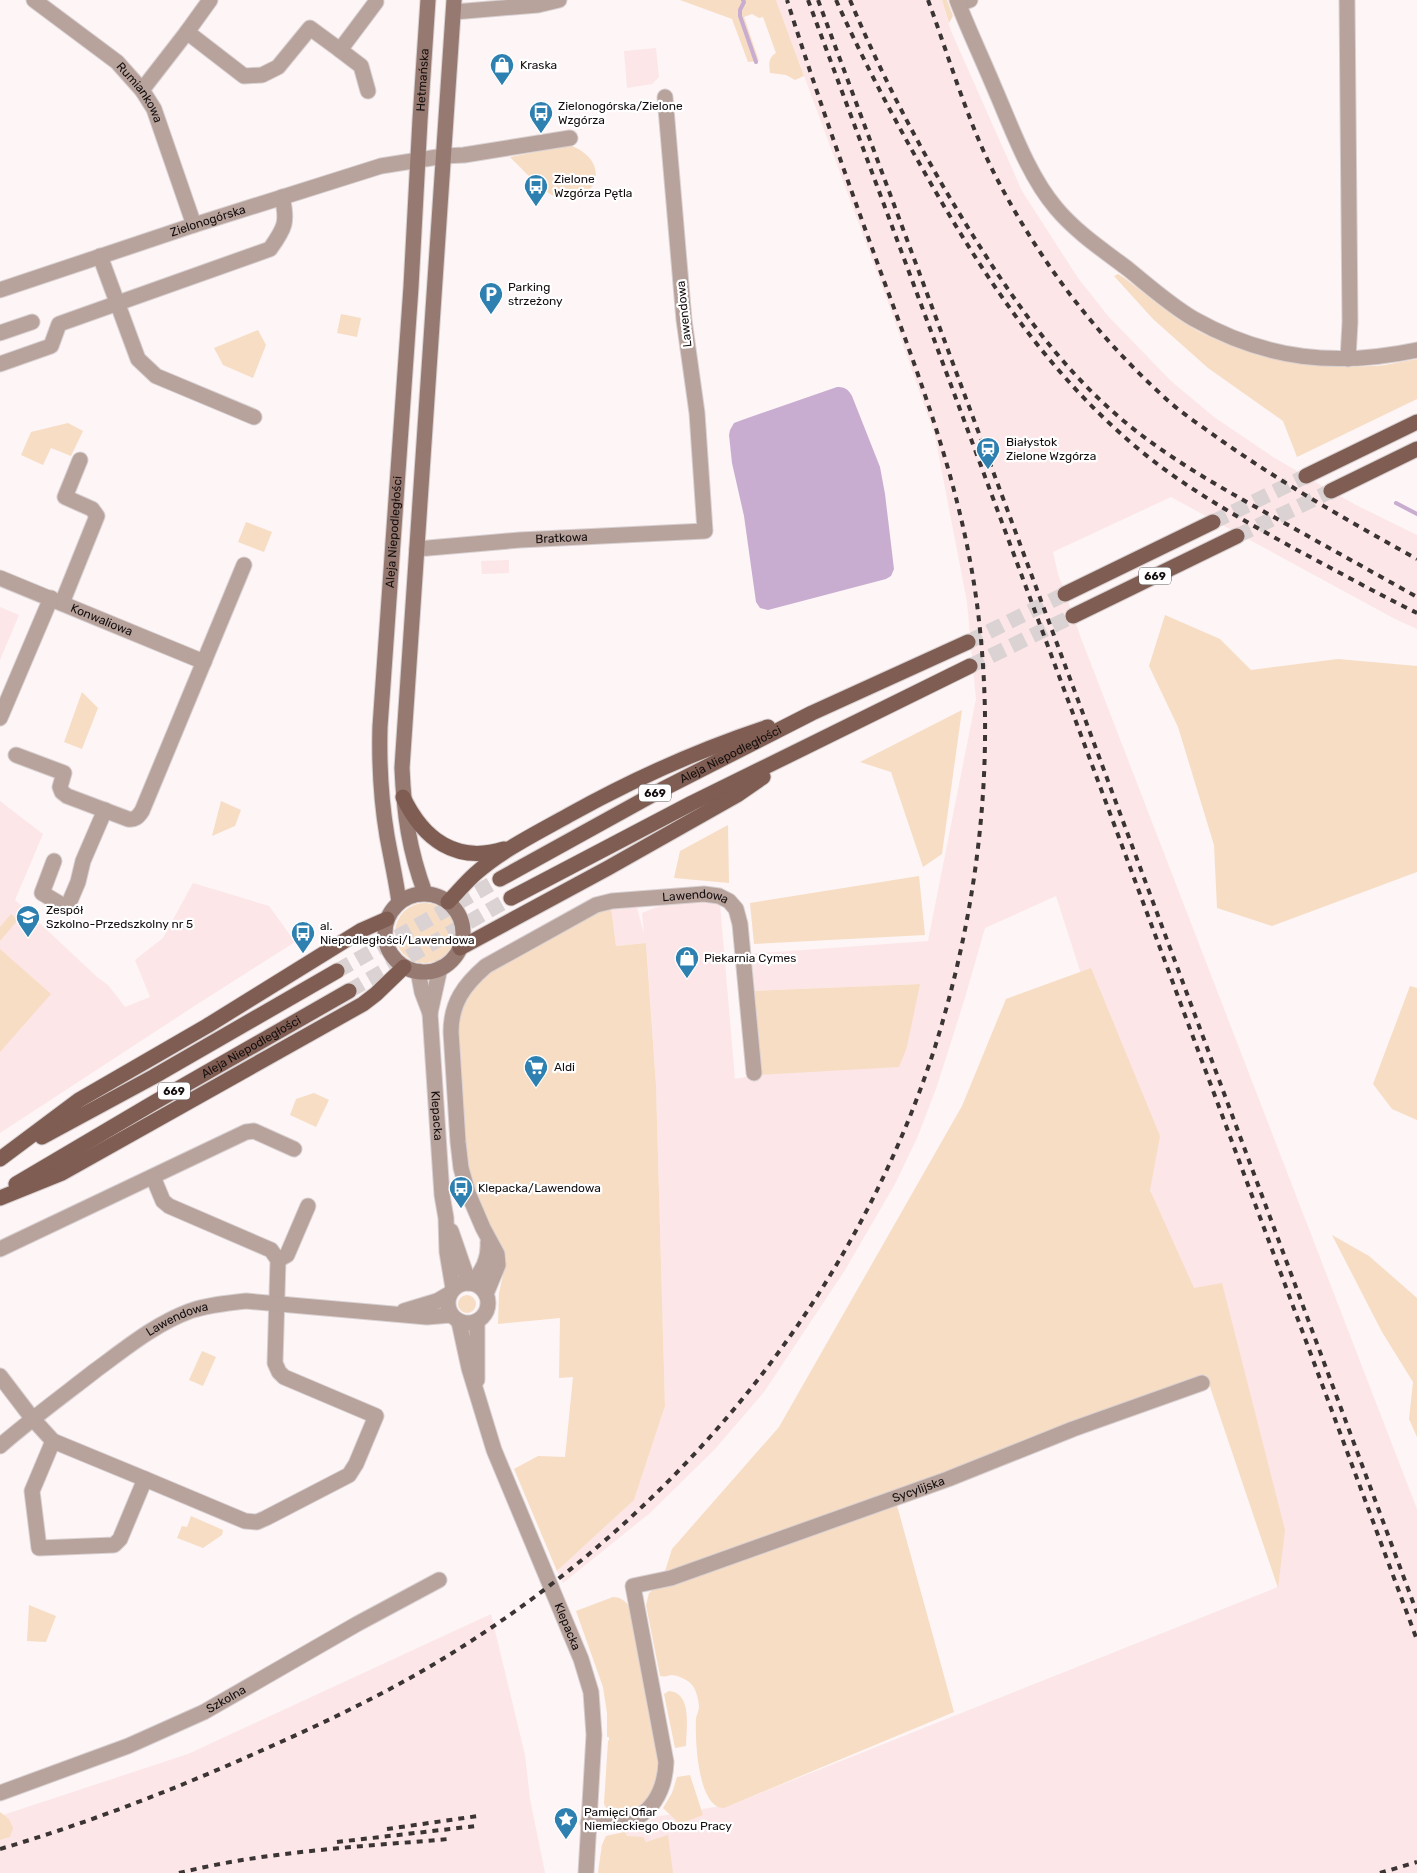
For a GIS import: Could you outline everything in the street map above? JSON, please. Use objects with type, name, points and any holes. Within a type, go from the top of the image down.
[{"type":"main road","name":"Hetmańska","points":[[418,159],[428,0]]},
{"type":"main road","points":[[444,156],[454,6]]},
{"type":"main road","name":"Aleja Niepodległości","points":[[425,893],[410,846],[403,797],[402,768],[444,156]]},
{"type":"main road","name":"Aleja Niepodległości","points":[[399,902],[387,836],[380,760],[418,159]]},
{"type":"main road","points":[[1306,476],[1417,422]]},
{"type":"main road","points":[[1331,491],[1417,449]]},
{"type":"main road","name":"669","points":[[1066,594],[1213,522]]},
{"type":"main road","name":"669","points":[[1073,616],[1237,536]]},
{"type":"main road","name":"Aleja Niepodległości","points":[[500,878],[663,789],[812,713],[968,642]]},
{"type":"main road","name":"669","points":[[511,898],[692,803],[803,750],[970,666]]},
{"type":"main road","points":[[448,902],[475,874],[515,846],[619,788],[655,770],[731,739],[812,713]]},
{"type":"main road","points":[[460,948],[463,928],[460,918],[448,902],[433,894],[416,894],[399,902],[392,909],[387,919],[384,932],[387,946],[394,958],[411,969],[426,972],[440,968],[448,963],[460,948],[556,897],[737,795],[803,750]]},
{"type":"main road","points":[[403,797],[421,826],[432,838],[448,847],[462,852],[488,853],[515,846]]},
{"type":"main road","points":[[0,1159],[79,1100],[207,1026],[362,930],[387,919]]},
{"type":"main road","points":[[0,1198],[62,1174],[134,1134],[207,1090],[363,1004],[411,969]]},
{"type":"main road","name":"Aleja Niepodległości","points":[[0,1159],[153,1077],[337,971]]},
{"type":"main road","name":"Aleja Niepodległości","points":[[0,1193],[348,991]]},
{"type":"street","name":"Rumiankowa","points":[[34,0],[117,62],[142,90],[154,109],[194,224]]},
{"type":"street","points":[[142,90],[210,0]]},
{"type":"street","points":[[454,6],[538,6],[559,0]]},
{"type":"street","points":[[1347,0],[1350,322],[1348,359]]},
{"type":"street","points":[[340,50],[376,2]]},
{"type":"street","points":[[962,2],[1017,139],[1039,182],[1056,208],[1087,238],[1162,296],[1194,318],[1225,334],[1247,343],[1282,353],[1312,358],[1348,359],[1391,356],[1417,350]]},
{"type":"street","points":[[187,32],[244,76],[262,75],[278,67],[310,28],[361,66],[368,91]]},
{"type":"street","name":"Lawendowa","points":[[665,97],[684,320],[697,413],[705,531]]},
{"type":"street","points":[[444,156],[464,155],[570,138]]},
{"type":"street","name":"Zielonogórska","points":[[0,290],[194,224],[381,166],[444,156]]},
{"type":"street","points":[[0,364],[51,346],[59,324],[270,249],[281,232],[286,215],[282,197]]},
{"type":"street","points":[[100,256],[138,359],[156,376],[254,417]]},
{"type":"street","points":[[0,333],[32,322]]},
{"type":"street","points":[[0,718],[98,516],[92,508],[65,496],[80,460]]},
{"type":"street","name":"Bratkowa","points":[[418,549],[520,540],[705,531]]},
{"type":"street","points":[[16,754],[64,773],[60,786],[62,792],[67,796],[133,819],[142,811],[244,565]]},
{"type":"street","name":"Konwaliowa","points":[[0,578],[204,662]]},
{"type":"street","points":[[54,861],[42,893],[67,908],[105,810]]},
{"type":"street","name":"Lawendowa","points":[[486,1294],[498,1265],[497,1254],[468,1193],[461,1168],[451,1019],[459,995],[467,984],[486,966],[596,905],[634,898],[704,894],[719,896],[729,901],[736,909],[740,924],[754,1073]]},
{"type":"street","name":"Klepacka","points":[[440,968],[430,1013],[440,1169],[446,1218],[451,1291]]},
{"type":"street","name":"Klepacka","points":[[411,969],[430,1013]]},
{"type":"street","points":[[0,1249],[246,1132],[254,1131],[294,1149]]},
{"type":"street","points":[[0,1376],[32,1418],[53,1441],[245,1521],[257,1522],[348,1475],[356,1464],[376,1416],[284,1377],[279,1372],[275,1363],[278,1260],[271,1250],[169,1206],[163,1201],[153,1177]]},
{"type":"street","points":[[278,1260],[286,1255],[308,1206]]},
{"type":"street","name":"Klepacka","points":[[446,1218],[471,1283]]},
{"type":"street","points":[[471,1283],[487,1261],[489,1253],[488,1238]]},
{"type":"street","points":[[464,1283],[471,1283],[478,1286],[486,1294],[488,1307],[485,1314],[477,1322],[467,1324],[455,1319],[447,1301],[451,1291],[464,1283]]},
{"type":"street","name":"Lawendowa","points":[[393,1314],[437,1301],[451,1291]]},
{"type":"street","name":"Lawendowa","points":[[0,1446],[32,1418],[136,1340],[166,1321],[191,1311],[219,1304],[246,1301],[455,1319]]},
{"type":"street","name":"Klepacka","points":[[455,1319],[494,1450],[581,1659],[590,1692],[594,1735],[586,1873]]},
{"type":"street","name":"Klepacka","points":[[477,1322],[477,1391]]},
{"type":"street","name":"Sycylijska","points":[[588,1823],[619,1823],[633,1819],[655,1801],[665,1776],[666,1762],[633,1586],[671,1578],[939,1483],[1073,1429],[1202,1383]]},
{"type":"street","points":[[53,1441],[32,1491],[39,1548],[114,1545],[120,1539],[145,1479]]},
{"type":"street","name":"Szkolna","points":[[0,1793],[128,1746],[204,1712],[357,1624],[439,1580]]},
{"type":"shaded area","points":[[680,0],[776,0],[804,76],[795,80],[786,75],[770,73],[770,59],[776,53],[763,17],[759,18],[752,14],[744,17],[759,61],[748,62],[732,19]]},
{"type":"shaded area","points":[[776,0],[942,0],[951,31],[1022,191],[1078,278],[1108,316],[1171,381],[1214,417],[1273,457],[1331,491],[1417,535],[1417,629],[1395,619],[1171,497],[1053,552],[1058,574],[1081,638],[1417,1509],[1417,1873],[598,1873],[602,1845],[606,1836],[638,1829],[655,1817],[733,1804],[1278,1587],[1056,896],[985,928],[937,1086],[918,1136],[895,1184],[845,1270],[764,1392],[715,1449],[650,1513],[563,1583],[557,1571],[634,1500],[665,1406],[656,1085],[646,943],[616,946],[611,907],[637,908],[644,934],[642,913],[667,903],[714,900],[720,904],[735,1079],[907,1047],[919,984],[750,991],[747,954],[928,941],[976,699],[967,602],[935,436],[893,316]]},
{"type":"shaded area","points":[[942,0],[947,0],[953,16],[949,23]]},
{"type":"shaded area","points":[[656,48],[659,77],[652,84],[627,88],[624,51]]},
{"type":"shaded area","points":[[570,145],[586,154],[594,165],[596,176],[593,186],[585,194],[575,199],[563,199],[550,194],[510,157]]},
{"type":"shaded area","points":[[1118,274],[1178,319],[1200,332],[1247,351],[1271,358],[1321,365],[1346,366],[1378,366],[1417,359],[1417,399],[1297,457],[1283,421],[1208,368],[1153,319],[1114,276]]},
{"type":"shaded area","points":[[341,314],[361,318],[357,337],[337,333]]},
{"type":"shaded area","points":[[258,330],[266,345],[253,378],[223,365],[214,348]]},
{"type":"shaded area","points":[[837,387],[846,389],[852,396],[880,467],[894,569],[891,576],[886,579],[768,610],[760,608],[756,602],[744,516],[732,463],[730,430],[734,423]]},
{"type":"shaded area","points":[[68,423],[83,431],[71,456],[51,448],[43,465],[21,455],[31,432]]},
{"type":"shaded area","points":[[246,522],[272,532],[264,552],[238,542]]},
{"type":"shaded area","points":[[509,560],[509,573],[482,574],[481,561]]},
{"type":"shaded area","points":[[0,607],[19,615],[0,660]]},
{"type":"shaded area","points":[[1165,615],[1220,639],[1251,670],[1338,659],[1417,666],[1417,872],[1272,926],[1217,908],[1214,845],[1178,727],[1149,666]]},
{"type":"shaded area","points":[[82,692],[98,708],[82,749],[64,742]]},
{"type":"shaded area","points":[[962,710],[942,854],[923,867],[891,772],[860,762]]},
{"type":"shaded area","points":[[0,801],[43,834],[15,900],[97,977],[108,985],[125,1007],[150,997],[135,960],[163,938],[193,883],[269,906],[295,942],[0,1133]]},
{"type":"shaded area","points":[[221,801],[241,810],[235,826],[212,836]]},
{"type":"shaded area","points":[[728,825],[729,883],[674,878],[680,851]]},
{"type":"shaded area","points":[[919,876],[925,935],[754,944],[750,903]]},
{"type":"shaded area","points":[[419,903],[431,903],[442,908],[450,916],[455,927],[453,945],[442,958],[431,963],[419,963],[408,958],[400,950],[395,939],[395,927],[400,916],[408,908]]},
{"type":"shaded area","points":[[611,907],[616,946],[646,943],[656,1085],[665,1406],[634,1500],[557,1571],[514,1469],[538,1456],[565,1457],[573,1377],[559,1378],[560,1318],[498,1324],[499,1293],[503,1275],[500,1273],[473,1193],[466,1166],[455,1033],[464,997],[490,971],[580,919]]},
{"type":"shaded area","points":[[11,914],[18,920],[0,941],[0,927]]},
{"type":"shaded area","points":[[0,949],[51,994],[0,1052]]},
{"type":"shaded area","points":[[1091,968],[1160,1136],[1150,1190],[1194,1288],[1222,1283],[1285,1530],[1278,1588],[1206,1375],[893,1491],[954,1712],[724,1808],[715,1805],[708,1797],[703,1785],[697,1755],[696,1718],[699,1707],[697,1695],[693,1687],[686,1680],[674,1675],[660,1676],[646,1605],[649,1593],[661,1584],[672,1549],[779,1427],[962,1106],[1006,999]]},
{"type":"shaded area","points":[[920,984],[907,1047],[899,1067],[758,1075],[750,991]]},
{"type":"shaded area","points":[[1410,986],[1417,988],[1417,1120],[1392,1109],[1373,1084]]},
{"type":"shaded area","points":[[314,1093],[329,1100],[316,1127],[290,1115],[296,1099]]},
{"type":"shaded area","points":[[1332,1235],[1369,1256],[1417,1298],[1417,1437],[1409,1419],[1413,1382],[1382,1332]]},
{"type":"shaded area","points":[[467,1295],[475,1300],[476,1304],[471,1312],[467,1313],[459,1308],[458,1304],[463,1296]]},
{"type":"shaded area","points":[[202,1351],[216,1357],[203,1386],[189,1380]]},
{"type":"shaded area","points":[[191,1516],[223,1530],[222,1535],[203,1548],[177,1538],[182,1526],[187,1527]]},
{"type":"shaded area","points":[[613,1597],[623,1600],[630,1608],[651,1726],[654,1729],[658,1749],[660,1772],[653,1791],[647,1799],[631,1811],[611,1817],[612,1813],[608,1811],[604,1804],[609,1737],[607,1737],[607,1713],[603,1687],[576,1611]]},
{"type":"shaded area","points":[[29,1605],[56,1616],[46,1642],[27,1641]]},
{"type":"shaded area","points":[[491,1614],[525,1755],[530,1799],[545,1873],[0,1873],[0,1816],[188,1754]]},
{"type":"shaded area","points":[[669,1691],[677,1693],[685,1705],[687,1722],[686,1746],[675,1748],[664,1694]]},
{"type":"shaded area","points":[[690,1775],[703,1815],[680,1824],[663,1808],[672,1793],[677,1777]]},
{"type":"shaded area","points":[[0,1812],[9,1819],[13,1828],[10,1837],[0,1840]]},
{"type":"shaded area","points":[[625,1832],[627,1836],[643,1837],[646,1842],[668,1835],[673,1873],[598,1873],[602,1845],[606,1836]]},
{"type":"waterway","points":[[743,0],[740,16],[756,62]]},
{"type":"waterway","points":[[1396,503],[1417,514]]},
{"type":"tunnel","points":[[1213,522],[1306,476]]},
{"type":"tunnel","points":[[1237,536],[1331,491]]},
{"type":"tunnel","points":[[968,642],[1065,594]]},
{"type":"tunnel","points":[[970,666],[1073,616]]},
{"type":"tunnel","points":[[337,971],[500,879]]},
{"type":"tunnel","points":[[349,991],[511,898]]},
{"type":"railway","points":[[0,1849],[98,1817],[162,1793],[333,1718],[433,1665],[538,1594],[614,1532],[685,1464],[749,1390],[807,1312],[858,1228],[900,1140],[935,1047],[963,940],[973,886],[980,832],[984,777],[985,722],[978,612],[972,569],[963,527],[941,444],[914,362],[834,141],[787,0]]},
{"type":"railway","points":[[808,0],[1417,1640]]},
{"type":"railway","points":[[818,0],[1417,1613]]},
{"type":"railway","points":[[836,0],[886,102],[962,236],[1030,336],[1082,396],[1142,452],[1179,480],[1297,550],[1417,613]]},
{"type":"railway","points":[[850,0],[891,90],[955,206],[989,261],[1025,313],[1085,385],[1131,427],[1182,463],[1235,496],[1417,597]]},
{"type":"railway","points":[[928,0],[984,153],[1011,205],[1048,265],[1114,347],[1171,403],[1222,441],[1318,503],[1417,559]]},
{"type":"railway","points":[[387,1829],[478,1816]]},
{"type":"railway","points":[[337,1842],[476,1826]]},
{"type":"railway","points":[[179,1873],[279,1855],[347,1847],[448,1839]]},
{"type":"railway","points":[[1380,1873],[1417,1862]]},
{"type":"place","name":"Kraska","points":[[502,86]]},
{"type":"place","name":"Zielonogórska/Zielone Wzgórza","points":[[541,134]]},
{"type":"place","name":"Zielone Wzgórza Pętla","points":[[536,207]]},
{"type":"place","name":"Parking strzeżony","points":[[491,315]]},
{"type":"place","name":"Białystok Zielone Wzgórza","points":[[988,470]]},
{"type":"place","name":"Zespół Szkolno-Przedszkolny nr 5","points":[[28,938]]},
{"type":"place","name":"al. Niepodległości/Lawendowa","points":[[303,954]]},
{"type":"place","name":"Piekarnia Cymes","points":[[687,979]]},
{"type":"place","name":"Aldi","points":[[536,1088]]},
{"type":"place","name":"Klepacka/Lawendowa","points":[[461,1209]]},
{"type":"place","name":"Pamięci Ofiar Niemieckiego Obozu Pracy","points":[[566,1840]]}]
